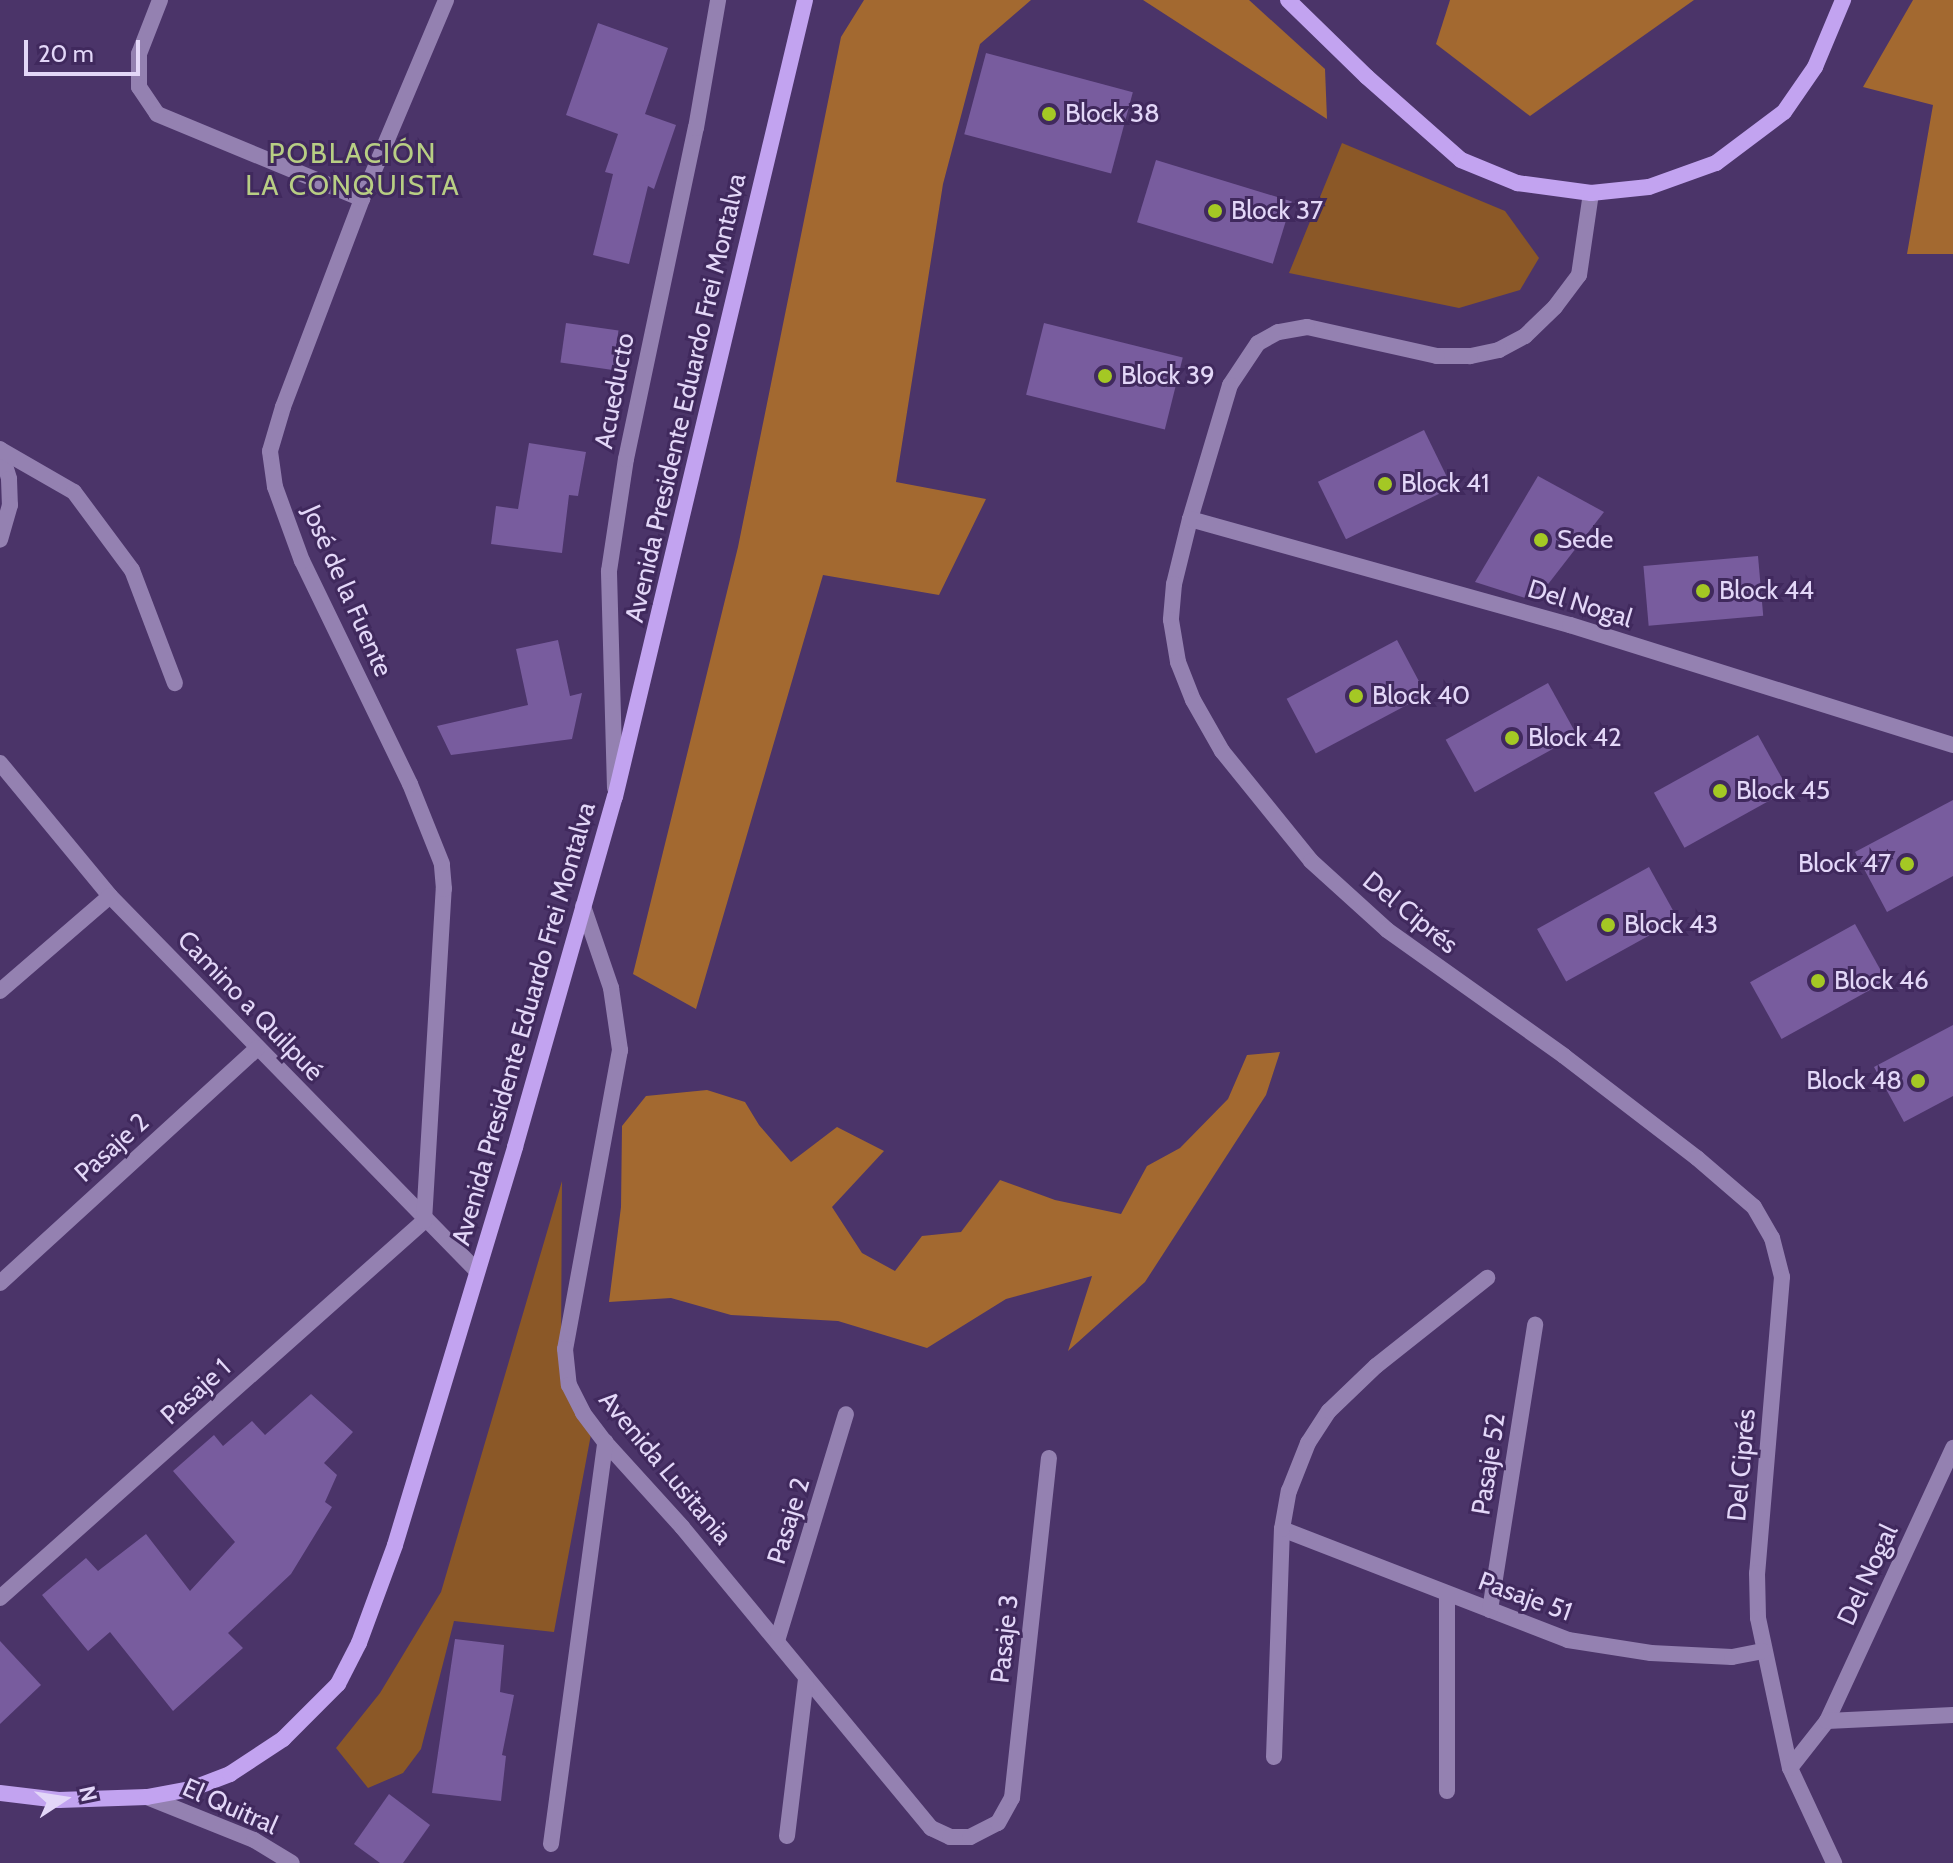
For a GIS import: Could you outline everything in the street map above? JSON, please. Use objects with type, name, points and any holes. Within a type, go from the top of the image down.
[{"type":"street","points":[[160,0],[139,54],[139,87],[157,114],[362,199]]},
{"type":"street","name":"José de la Fuente","points":[[424,1221],[443,901],[442,864],[410,784],[302,561],[275,487],[270,451],[283,407],[362,199],[446,0]]},
{"type":"street","name":"Acueducto","points":[[615,797],[609,571],[626,459],[696,128],[718,0]]},
{"type":"street","name":"Avenida Presidente Eduardo Frei Montalva","points":[[0,1793],[59,1800],[147,1797],[191,1789],[230,1774],[283,1739],[338,1684],[359,1643],[395,1545],[615,797],[670,579],[805,0]]},
{"type":"street","points":[[1288,0],[1367,77],[1461,160],[1517,183],[1591,193],[1649,187],[1716,163],[1784,112],[1815,67],[1843,0]]},
{"type":"street","name":"Del Ciprés","points":[[1591,193],[1579,275],[1555,307],[1525,336],[1499,350],[1470,356],[1437,356],[1307,327],[1278,332],[1258,343],[1230,385],[1190,519],[1174,584],[1171,620],[1178,662],[1193,700],[1222,751],[1311,861],[1387,930],[1564,1056],[1697,1158],[1754,1207],[1772,1238],[1782,1277],[1757,1573],[1762,1651],[1790,1768],[1834,1863]]},
{"type":"street","points":[[0,450],[9,479],[10,505],[0,540]]},
{"type":"street","points":[[0,450],[74,492],[132,570],[175,683]]},
{"type":"street","name":"Del Nogal","points":[[1190,519],[1570,625],[1953,745]]},
{"type":"street","name":"Camino a Quilpué","points":[[0,763],[110,896],[424,1221],[477,1271]]},
{"type":"street","points":[[0,991],[110,896]]},
{"type":"street","name":"Avenida Lusitania","points":[[583,906],[611,988],[620,1050],[565,1349],[569,1385],[583,1413],[605,1442],[682,1527],[931,1828],[950,1837],[970,1837],[998,1823]]},
{"type":"street","name":"Pasaje 2","points":[[0,1283],[257,1048]]},
{"type":"street","name":"Pasaje 1","points":[[0,1598],[424,1221]]},
{"type":"street","points":[[1274,1757],[1282,1529],[1289,1491],[1308,1443],[1329,1411],[1398,1347],[1487,1278]]},
{"type":"street","name":"Pasaje 52","points":[[1490,1610],[1535,1325]]},
{"type":"street","name":"Pasaje 2","points":[[777,1641],[846,1414]]},
{"type":"street","points":[[551,1844],[605,1442]]},
{"type":"street","name":"Del Nogal","points":[[1790,1768],[1827,1721],[1953,1448]]},
{"type":"street","name":"Pasaje 3","points":[[998,1823],[1012,1798],[1049,1458]]},
{"type":"street","name":"Pasaje 51","points":[[1282,1529],[1568,1640],[1732,1657],[1762,1651]]},
{"type":"street","points":[[1447,1594],[1447,1791]]},
{"type":"street","points":[[787,1836],[806,1679]]},
{"type":"street","points":[[1827,1721],[1953,1715]]},
{"type":"street","name":"El Quitral","points":[[147,1797],[254,1840],[292,1863]]},
{"type":"shaded area","points":[[864,0],[1031,0],[980,44],[943,184],[896,482],[986,499],[939,595],[823,575],[696,1009],[633,974],[738,547],[841,37]]},
{"type":"shaded area","points":[[1143,0],[1249,0],[1325,69],[1327,119]]},
{"type":"shaded area","points":[[1450,0],[1694,0],[1530,116],[1436,44]]},
{"type":"shaded area","points":[[1913,0],[1953,0],[1953,254],[1907,254],[1933,105],[1863,87]]},
{"type":"shaded area","points":[[1342,143],[1505,211],[1539,258],[1520,290],[1459,308],[1289,273]]},
{"type":"shaded area","points":[[1280,1052],[1266,1095],[1145,1282],[1068,1351],[1092,1276],[1006,1299],[927,1348],[838,1321],[731,1315],[671,1298],[609,1302],[621,1207],[622,1126],[646,1096],[707,1090],[745,1102],[759,1125],[791,1162],[837,1127],[884,1151],[832,1207],[862,1253],[895,1271],[922,1236],[961,1232],[1000,1180],[1055,1200],[1121,1214],[1147,1166],[1180,1148],[1228,1099],[1247,1055]]},
{"type":"shaded area","points":[[562,1181],[561,1355],[592,1429],[554,1632],[454,1621],[421,1749],[403,1773],[368,1788],[336,1748],[380,1693],[441,1592]]},
{"type":"building","points":[[598,23],[668,48],[645,114],[676,125],[654,189],[648,186],[629,264],[593,255],[613,174],[605,172],[618,134],[566,115]]},
{"type":"building","name":"Block 38","points":[[986,53],[1133,92],[1111,173],[964,134]]},
{"type":"building","name":"Block 37","points":[[1156,160],[1292,202],[1273,264],[1137,222]]},
{"type":"building","points":[[566,323],[618,330],[613,370],[560,363]]},
{"type":"building","name":"Block 39","points":[[1044,323],[1183,358],[1165,429],[1026,395]]},
{"type":"building","name":"Block 41","points":[[1424,430],[1452,488],[1346,539],[1318,482]]},
{"type":"building","points":[[529,443],[586,452],[578,496],[569,495],[562,553],[491,544],[496,506],[518,509]]},
{"type":"building","name":"Sede","points":[[1538,476],[1604,512],[1535,601],[1475,582]]},
{"type":"building","name":"Block 44","points":[[1758,556],[1763,616],[1649,626],[1643,566]]},
{"type":"building","points":[[558,640],[570,696],[582,693],[572,739],[451,755],[437,726],[528,705],[516,649]]},
{"type":"building","name":"Block 40","points":[[1397,640],[1426,695],[1316,753],[1287,699]]},
{"type":"building","name":"Block 42","points":[[1548,683],[1577,735],[1475,792],[1446,740]]},
{"type":"building","name":"Block 45","points":[[1758,735],[1789,790],[1684,848],[1654,793]]},
{"type":"building","name":"Block 47","points":[[1953,800],[1953,876],[1887,912],[1855,852]]},
{"type":"building","name":"Block 43","points":[[1649,867],[1678,919],[1566,982],[1537,929]]},
{"type":"building","name":"Block 46","points":[[1855,924],[1887,981],[1782,1039],[1750,982]]},
{"type":"building","name":"Block 48","points":[[1953,1025],[1953,1096],[1904,1122],[1874,1067]]},
{"type":"building","points":[[311,1394],[353,1432],[324,1463],[337,1475],[325,1502],[332,1507],[291,1574],[228,1633],[243,1648],[173,1711],[110,1632],[88,1651],[42,1595],[86,1558],[98,1571],[146,1534],[190,1591],[235,1542],[173,1471],[214,1435],[223,1446],[252,1421],[265,1435]]},
{"type":"building","points":[[455,1639],[504,1645],[500,1692],[514,1695],[502,1755],[506,1756],[501,1801],[432,1793]]},
{"type":"building","points":[[0,1641],[41,1685],[0,1724]]},
{"type":"building","points":[[389,1794],[430,1825],[403,1863],[380,1863],[354,1844]]},
{"type":"place","name":"Block 38","points":[[1049,114]]},
{"type":"place","name":"Block 37","points":[[1215,211]]},
{"type":"place","name":"Block 39","points":[[1105,376]]},
{"type":"place","name":"Block 41","points":[[1385,484]]},
{"type":"place","name":"Sede","points":[[1541,540]]},
{"type":"place","name":"Block 44","points":[[1703,591]]},
{"type":"place","name":"Block 40","points":[[1356,696]]},
{"type":"place","name":"Block 42","points":[[1512,738]]},
{"type":"place","name":"Block 45","points":[[1720,791]]},
{"type":"place","name":"Block 47","points":[[1907,864]]},
{"type":"place","name":"Block 43","points":[[1608,925]]},
{"type":"place","name":"Block 46","points":[[1818,981]]},
{"type":"place","name":"Block 48","points":[[1918,1081]]},
{"type":"district","name":"POBLACIÓN LA CONQUISTA","points":[[353,169]]}]
